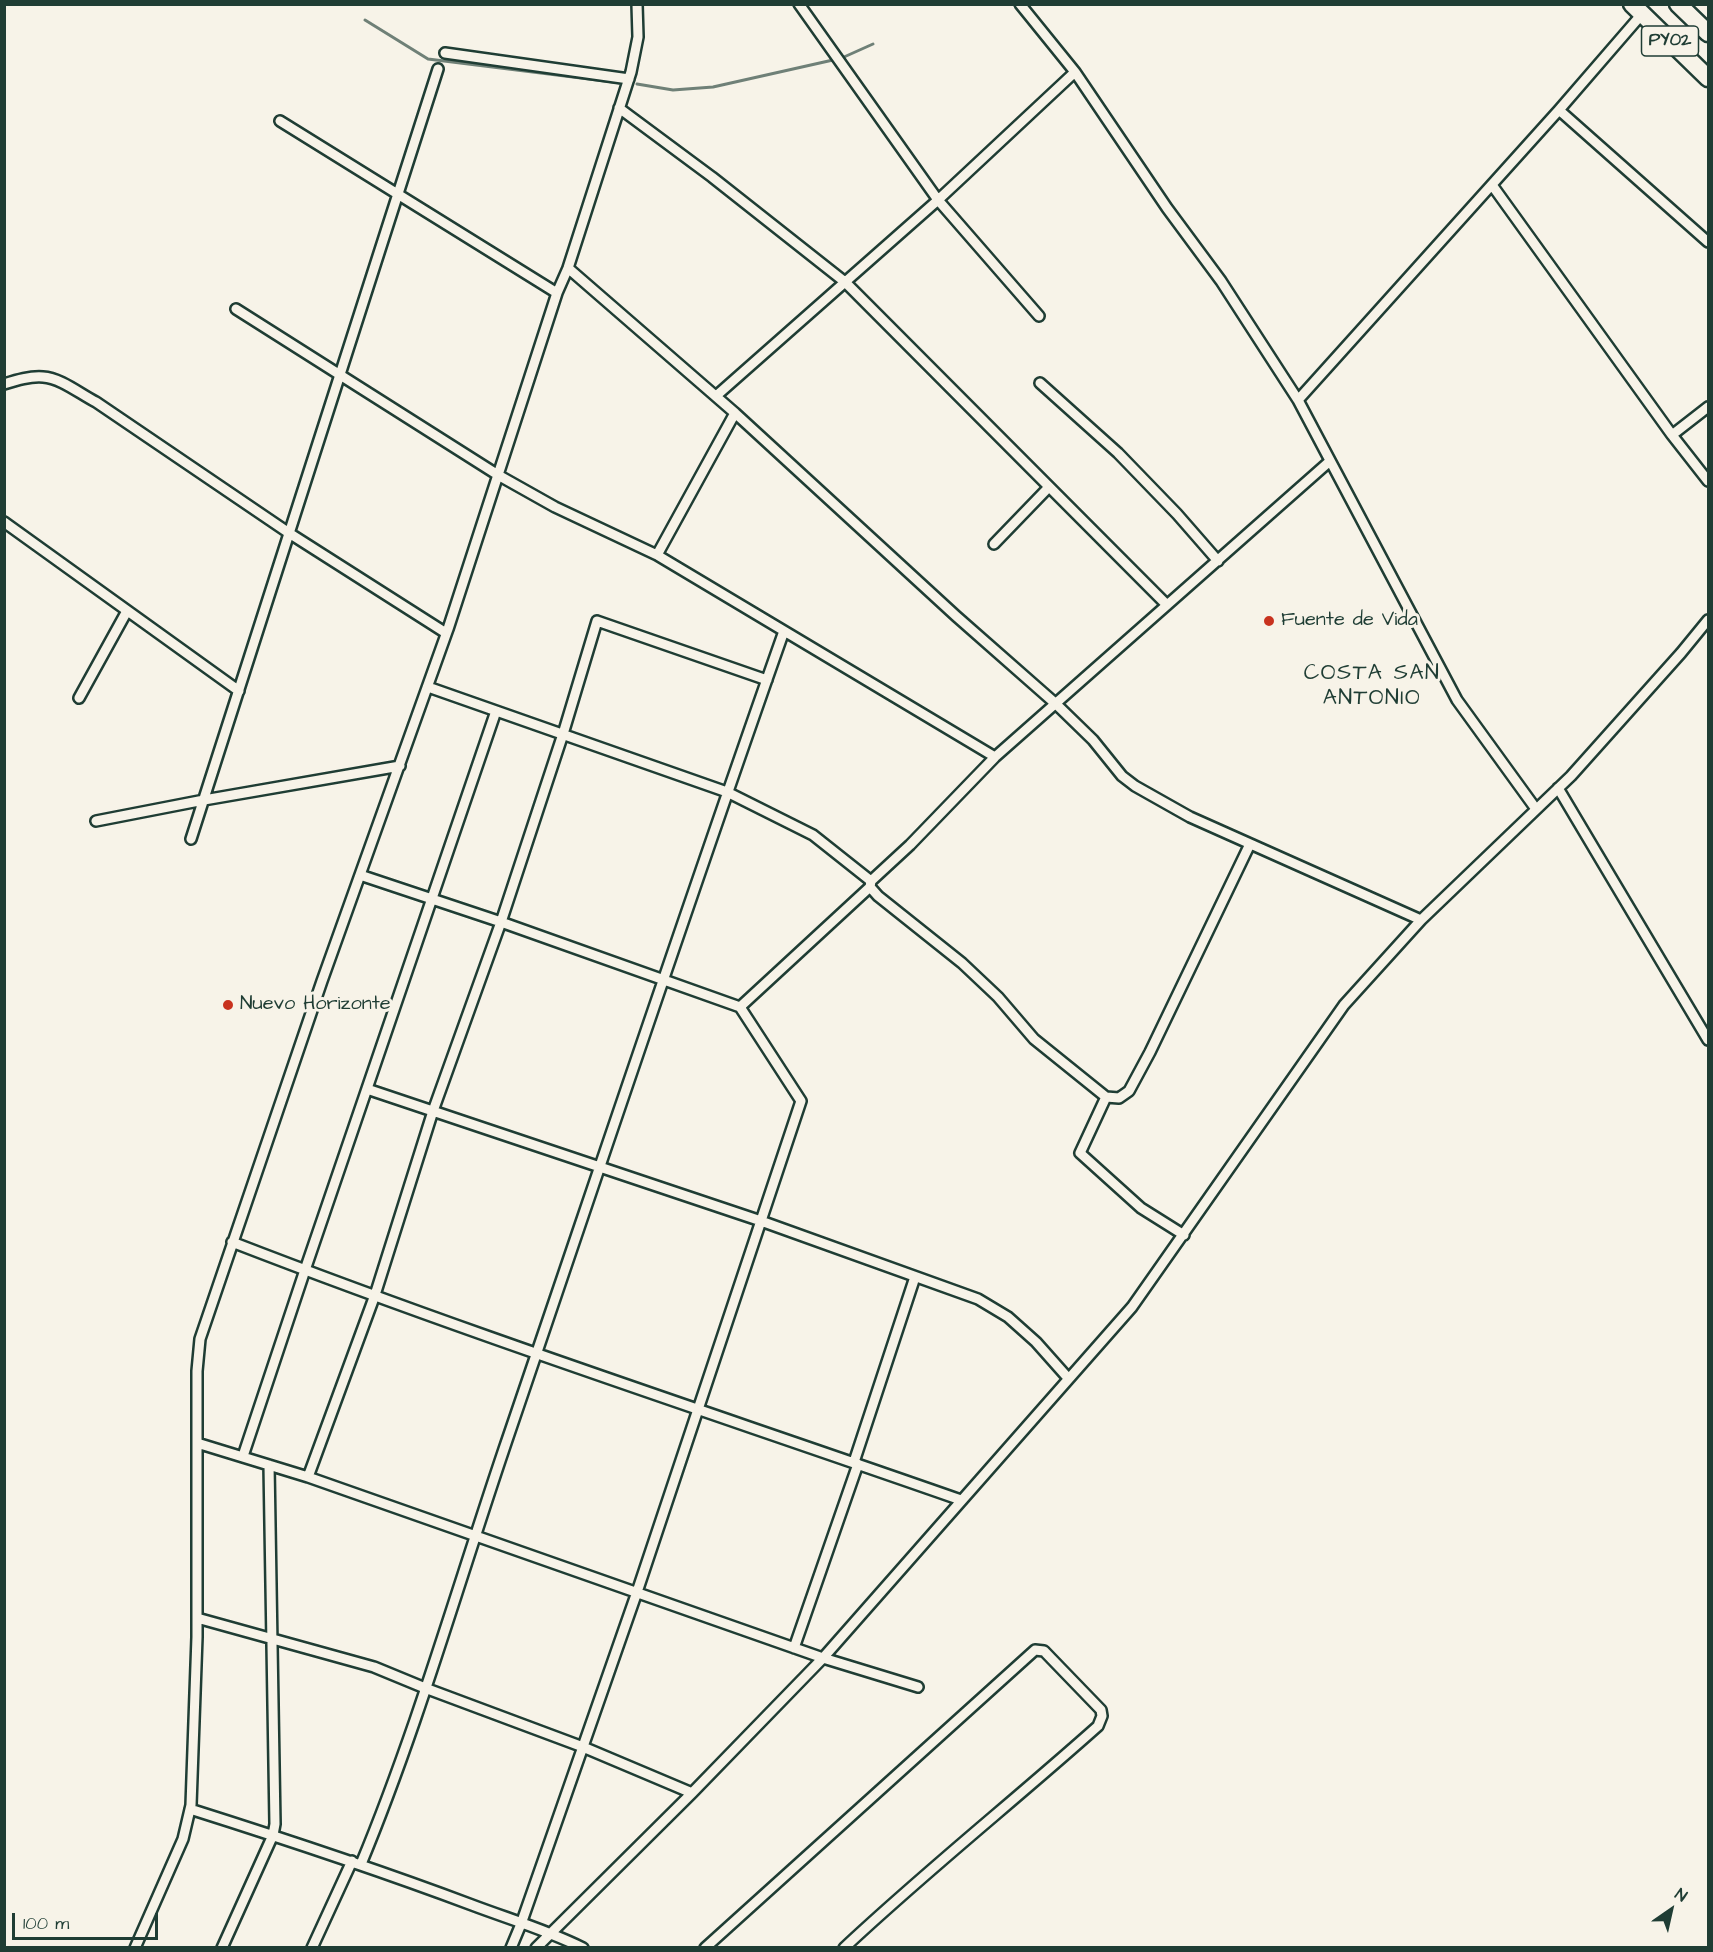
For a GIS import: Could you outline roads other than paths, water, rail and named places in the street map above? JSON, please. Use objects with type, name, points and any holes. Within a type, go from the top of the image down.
[{"type":"highway","name":"PY02","points":[[1678,4],[1708,33]]},
{"type":"highway","name":"PY02","points":[[1637,9],[1708,78]]},
{"type":"street","points":[[135,1947],[183,1839],[190,1809],[197,1618],[197,1371],[200,1339],[360,875],[428,687],[557,293],[568,268],[629,80],[639,36],[638,4]]},
{"type":"street","points":[[799,4],[938,200],[1039,316]]},
{"type":"street","points":[[1020,4],[1075,72],[1167,208],[1221,281],[1298,400],[1457,700],[1536,809]]},
{"type":"street","points":[[1298,400],[1560,110],[1637,9]]},
{"type":"street","points":[[445,53],[629,80]]},
{"type":"street","points":[[191,840],[438,69]]},
{"type":"street","points":[[716,396],[938,200],[1075,72]]},
{"type":"street","points":[[619,108],[712,177],[845,282],[1167,605]]},
{"type":"street","points":[[1560,110],[1708,242]]},
{"type":"street","points":[[280,121],[557,293]]},
{"type":"street","points":[[1492,185],[1672,435],[1708,481]]},
{"type":"street","points":[[568,268],[716,396],[956,616],[1056,704],[1093,740],[1122,776],[1135,786],[1190,818],[1420,920]]},
{"type":"street","points":[[236,309],[498,475],[555,507],[657,555],[995,757]]},
{"type":"street","points":[[4,384],[22,379],[44,377],[96,402],[289,533],[446,633]]},
{"type":"street","points":[[1040,383],[1118,453],[1177,514],[1218,561]]},
{"type":"street","points":[[1672,435],[1708,407]]},
{"type":"street","points":[[657,555],[735,413]]},
{"type":"street","points":[[740,1006],[871,884],[995,757],[1330,461]]},
{"type":"street","points":[[994,544],[1048,488]]},
{"type":"street","points":[[4,522],[239,691]]},
{"type":"street","points":[[79,698],[127,611]]},
{"type":"street","points":[[536,1947],[692,1793],[823,1658],[1132,1307],[1344,1005],[1420,920],[1558,788],[1681,653],[1708,620]]},
{"type":"street","points":[[308,1477],[375,1295],[433,1111],[501,922],[597,621],[767,680]]},
{"type":"street","points":[[312,1947],[356,1862],[405,1750],[421,1706],[475,1536],[727,792],[784,631]]},
{"type":"street","points":[[428,687],[727,792],[813,835],[871,884],[878,896],[962,963],[998,997],[1034,1039],[1106,1097],[1119,1098],[1129,1091],[1250,844]]},
{"type":"street","points":[[243,1456],[496,711]]},
{"type":"street","points":[[96,821],[400,766]]},
{"type":"street","points":[[1558,788],[1708,1040]]},
{"type":"street","points":[[360,875],[740,1006],[801,1101],[637,1592],[511,1947]]},
{"type":"street","points":[[367,1089],[761,1221],[978,1299],[1008,1317],[1036,1342],[1068,1378]]},
{"type":"street","points":[[1106,1097],[1080,1153],[1141,1208],[1184,1235]]},
{"type":"street","points":[[232,1242],[537,1353],[961,1500]]},
{"type":"street","points":[[795,1648],[915,1277]]},
{"type":"street","points":[[197,1443],[308,1477],[823,1658],[918,1687]]},
{"type":"street","points":[[222,1947],[273,1835],[275,1824],[269,1465]]},
{"type":"street","points":[[197,1618],[374,1667],[583,1747],[692,1793]]},
{"type":"street","points":[[705,1947],[1035,1650],[1044,1651],[1101,1710],[1102,1716],[1098,1726],[1016,1799],[892,1902],[844,1947]]},
{"type":"street","points":[[190,1809],[356,1862],[521,1924],[552,1932],[583,1947]]},
{"type":"waterway","points":[[365,20],[428,59],[621,83]]},
{"type":"waterway","points":[[844,57],[873,44]]},
{"type":"waterway","points":[[637,84],[673,90],[713,87],[833,60]]},
{"type":"place","name":"Fuente de Vida","points":[[1269,621]]},
{"type":"place","name":"Nuevo Horizonte","points":[[228,1005]]},
{"type":"district","name":"COSTA SAN ANTONIO","points":[[1372,686]]}]
